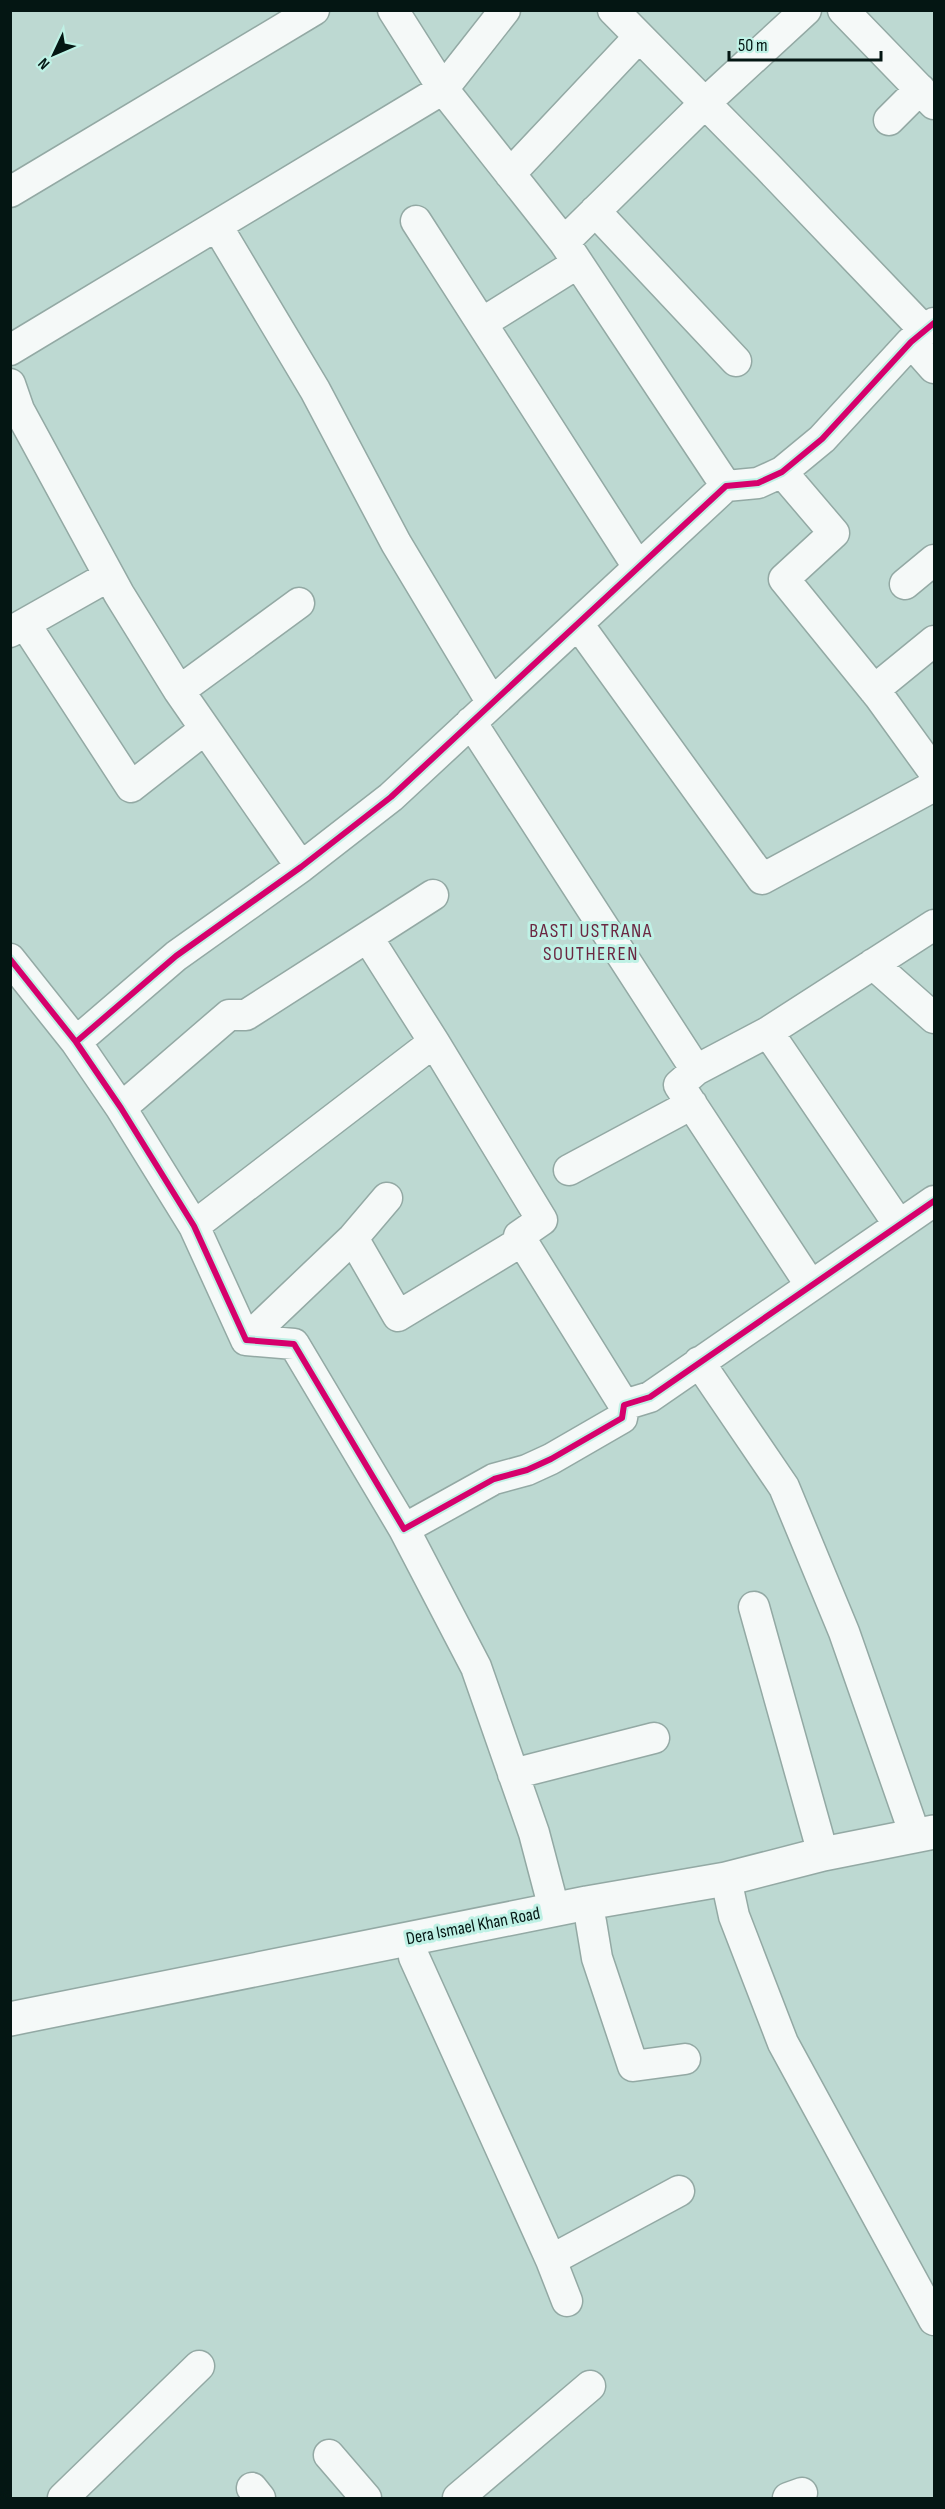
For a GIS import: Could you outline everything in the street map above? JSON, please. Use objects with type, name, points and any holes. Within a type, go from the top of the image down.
[{"type":"highway","name":"Dera Ismael Khan Road","points":[[10,2039],[591,1922],[728,1889],[823,1854],[928,1840]]},
{"type":"highway","name":"Dera Ismael Khan Road","points":[[10,2019],[554,1909],[728,1889],[822,1874],[928,1840]]},
{"type":"street","points":[[10,192],[314,10]]},
{"type":"street","points":[[393,10],[443,89],[571,253],[726,486]]},
{"type":"street","points":[[10,350],[443,89],[505,10]]},
{"type":"street","points":[[482,323],[571,253],[595,212],[705,103],[806,10]]},
{"type":"street","points":[[843,10],[930,97],[889,120]]},
{"type":"street","points":[[616,12],[923,332],[934,368]]},
{"type":"street","points":[[510,174],[639,37]]},
{"type":"street","points":[[595,212],[736,361]]},
{"type":"street","points":[[416,221],[638,567]]},
{"type":"street","points":[[217,226],[324,404],[481,712],[696,1070]]},
{"type":"street","points":[[76,1042],[176,956],[301,867],[391,797],[726,486],[758,483],[782,472],[822,439],[923,332]]},
{"type":"street","points":[[14,403],[109,576],[178,691],[301,867]]},
{"type":"street","points":[[782,472],[834,533],[784,579],[874,690],[934,772]]},
{"type":"street","points":[[905,584],[934,560]]},
{"type":"street","points":[[109,576],[18,628],[131,787],[205,729]]},
{"type":"street","points":[[178,691],[299,603]]},
{"type":"street","points":[[578,624],[762,879],[934,786]]},
{"type":"street","points":[[874,690],[934,642]]},
{"type":"street","points":[[121,1108],[228,1015],[246,1015],[433,895]]},
{"type":"street","points":[[811,1286],[679,1085],[696,1070],[768,1032],[934,925]]},
{"type":"street","points":[[368,938],[542,1220],[519,1236],[624,1405],[622,1418],[551,1459],[527,1470],[494,1479],[404,1529]]},
{"type":"street","points":[[10,959],[76,1042],[121,1108],[195,1226],[246,1340]]},
{"type":"street","points":[[873,964],[934,1018]]},
{"type":"street","points":[[768,1032],[899,1226]]},
{"type":"street","points":[[195,1226],[434,1042]]},
{"type":"street","points":[[569,1170],[692,1104]]},
{"type":"street","points":[[246,1340],[353,1238],[387,1198]]},
{"type":"street","points":[[624,1405],[650,1397],[934,1201]]},
{"type":"street","points":[[353,1238],[398,1316],[522,1241]]},
{"type":"street","points":[[246,1340],[294,1344],[404,1529],[476,1667],[534,1833],[554,1909]]},
{"type":"street","points":[[699,1362],[784,1487],[928,1840]]},
{"type":"street","points":[[754,1607],[823,1854]]},
{"type":"street","points":[[513,1774],[654,1738]]},
{"type":"street","points":[[728,1889],[734,1916],[783,2043],[934,2320]]},
{"type":"street","points":[[591,1922],[597,1958],[633,2066],[685,2059]]},
{"type":"street","points":[[414,1957],[551,2260],[567,2301]]},
{"type":"street","points":[[551,2260],[680,2191]]},
{"type":"street","points":[[63,2499],[199,2366]]},
{"type":"street","points":[[458,2499],[590,2386]]},
{"type":"street","points":[[329,2455],[366,2499]]},
{"type":"cycle path","points":[[10,959],[76,1042],[176,956],[301,867],[391,797],[726,486],[758,483],[782,472],[822,439],[911,342],[934,323]]},
{"type":"cycle path","points":[[76,1042],[121,1108],[194,1226],[246,1340],[294,1344],[404,1529],[494,1479],[527,1470],[551,1459],[622,1418],[624,1405],[650,1397],[934,1201]]},
{"type":"district","name":"BASTI USTRANA SOUTHEREN","points":[[591,942]]}]
